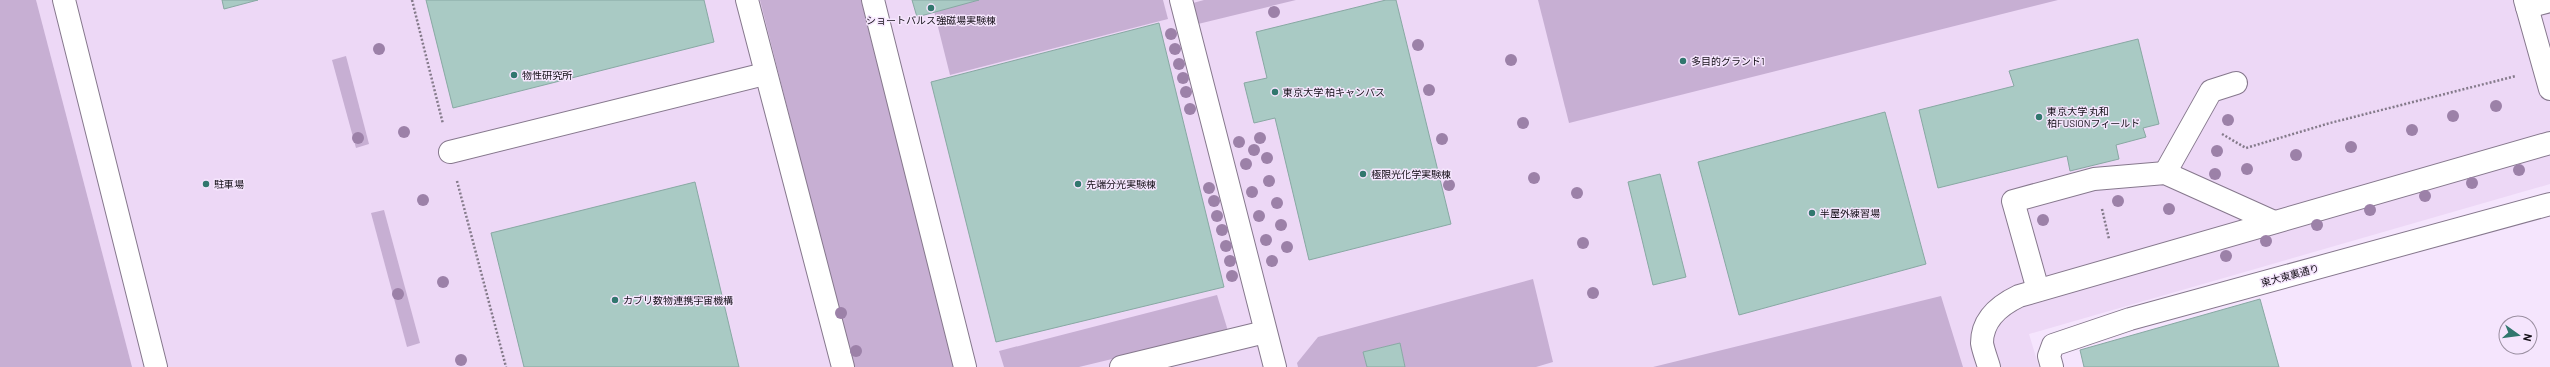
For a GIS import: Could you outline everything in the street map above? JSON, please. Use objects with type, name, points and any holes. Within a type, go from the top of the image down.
[{"type":"street","points":[[64,0],[156,367]]},
{"type":"street","points":[[747,0],[843,367]]},
{"type":"street","points":[[873,0],[965,367]]},
{"type":"street","points":[[1181,0],[1275,367]]},
{"type":"street","points":[[2550,1],[2526,4],[2550,89]]},
{"type":"street","points":[[450,152],[766,74]]},
{"type":"street","points":[[2165,173],[2211,91],[2236,83]]},
{"type":"street","points":[[1989,367],[1982,343],[1985,328],[1994,311],[2019,296],[2550,143]]},
{"type":"street","points":[[2038,290],[2013,202],[2094,180],[2165,173],[2274,222]]},
{"type":"street","name":"東大東裏通り","points":[[2052,367],[2049,356],[2053,345],[2130,319],[2550,204]]},
{"type":"street","points":[[1121,367],[1265,332]]},
{"type":"path","points":[[412,0],[506,367]]},
{"type":"path","points":[[2218,132],[2246,148],[2330,123],[2519,75]]},
{"type":"path","points":[[2101,207],[2111,245]]},
{"type":"shaded area","name":"東京大学 柏キャンパス","points":[[0,0],[2550,0],[2550,184],[2029,334],[2039,367],[0,367]]},
{"type":"shaded area","points":[[0,0],[36,0],[132,367],[0,367]]},
{"type":"shaded area","points":[[760,0],[861,0],[954,367],[853,367]]},
{"type":"shaded area","points":[[978,0],[1163,0],[1168,19],[950,75],[934,11]]},
{"type":"shaded area","points":[[1204,0],[1296,0],[1198,24],[1193,3]]},
{"type":"shaded area","name":"多目的グランド1","points":[[1538,0],[2058,0],[1569,123]]},
{"type":"shaded area","points":[[346,56],[369,144],[356,148],[332,60]]},
{"type":"shaded area","points":[[384,210],[420,343],[407,347],[371,213]]},
{"type":"shaded area","points":[[1533,279],[1553,362],[1536,367],[1405,367],[1400,343],[1363,352],[1367,367],[1298,367],[1297,363],[1318,337]]},
{"type":"shaded area","points":[[1217,295],[1228,331],[1079,367],[1004,367],[999,351]]},
{"type":"shaded area","points":[[1941,296],[1963,367],[1653,367]]},
{"type":"building","points":[[222,0],[258,0],[224,9]]},
{"type":"building","name":"物性研究所","points":[[426,0],[704,0],[714,42],[453,108]]},
{"type":"building","name":"ショートパルス強磁場実験棟","points":[[912,0],[979,0],[917,17]]},
{"type":"building","name":"極限光化学実験棟","points":[[1386,0],[1396,0],[1451,224],[1309,260],[1275,118],[1254,123],[1244,83],[1267,78],[1256,32]]},
{"type":"building","name":"先端分光実験棟","points":[[1159,23],[1224,287],[996,342],[931,82]]},
{"type":"building","name":"東京大学 丸和 柏FUSIONフィールド","points":[[2138,39],[2159,124],[2143,128],[2146,137],[2116,145],[2119,159],[2070,171],[2067,156],[1938,188],[1919,110],[2014,86],[2009,71]]},
{"type":"building","name":"半屋外練習場","points":[[1885,112],[1926,264],[1739,315],[1698,162]]},
{"type":"building","points":[[1660,174],[1686,277],[1653,285],[1628,182]]},
{"type":"building","name":"カブリ数物連携宇宙機構","points":[[695,182],[739,367],[524,367],[491,233]]},
{"type":"building","points":[[2260,299],[2279,367],[2084,367],[2080,350]]},
{"type":"building","points":[[1400,343],[1405,367],[1367,367],[1363,352]]},
{"type":"place","name":"ショートパルス強磁場実験棟","points":[[931,8]]},
{"type":"place","name":"多目的グランド1","points":[[1683,61]]},
{"type":"place","name":"物性研究所","points":[[514,75]]},
{"type":"place","name":"東京大学 柏キャンパス","points":[[1275,92]]},
{"type":"place","name":"東京大学 丸和 柏FUSIONフィールド","points":[[2039,117]]},
{"type":"place","name":"極限光化学実験棟","points":[[1363,174]]},
{"type":"place","name":"駐車場","points":[[206,184]]},
{"type":"place","name":"先端分光実験棟","points":[[1078,184]]},
{"type":"place","name":"半屋外練習場","points":[[1812,213]]},
{"type":"place","name":"カブリ数物連携宇宙機構","points":[[615,300]]}]
